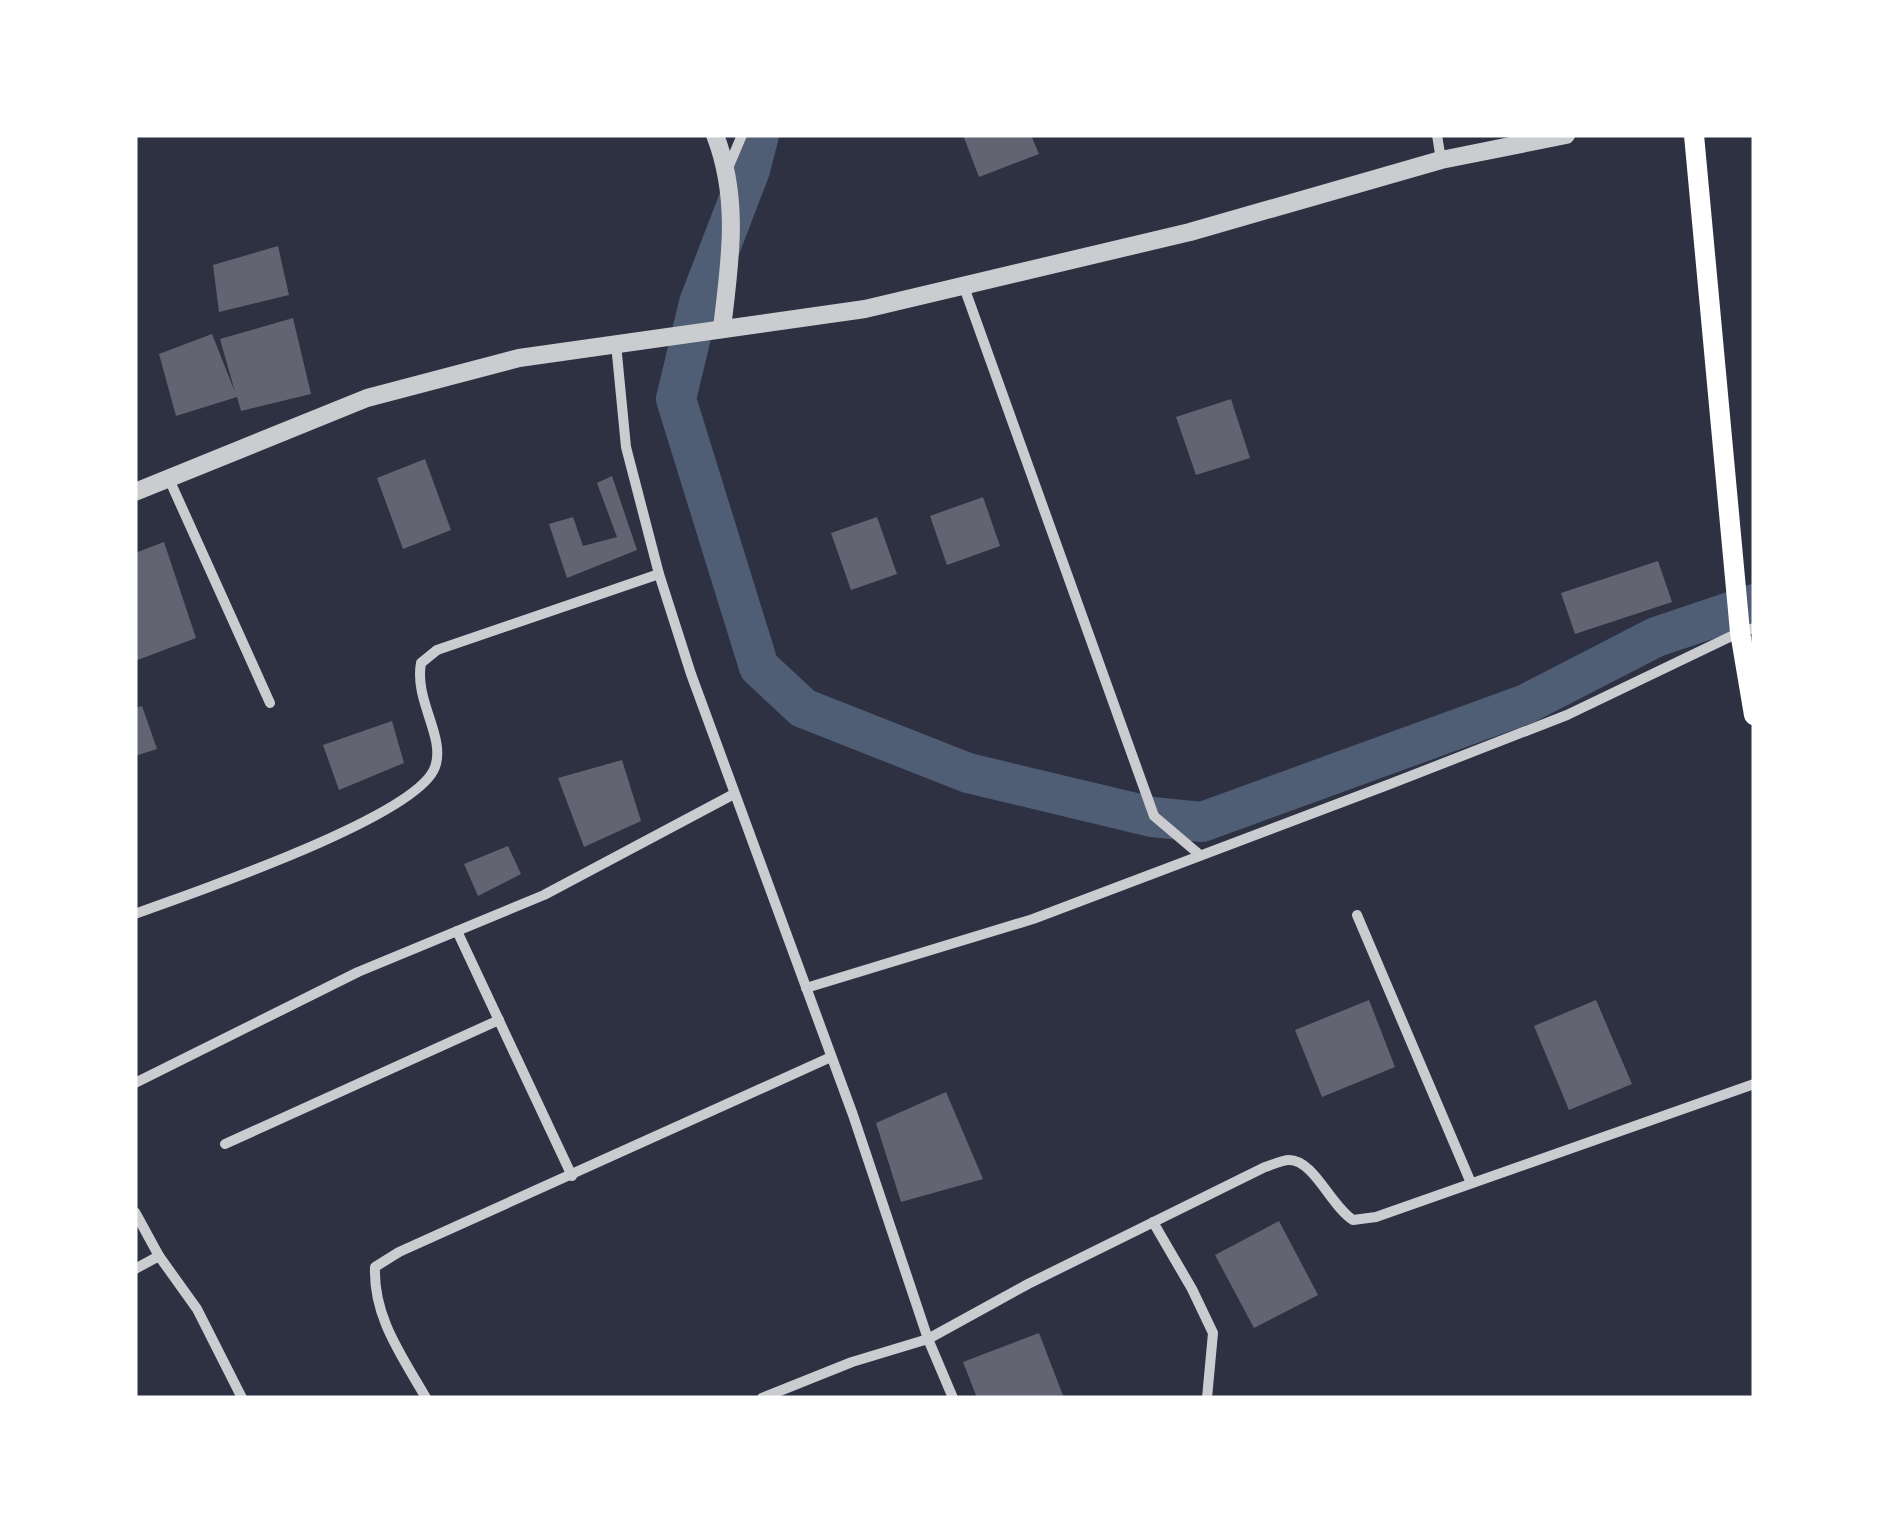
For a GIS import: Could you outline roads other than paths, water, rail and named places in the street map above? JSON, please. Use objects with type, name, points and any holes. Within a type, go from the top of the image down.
[{"type":"main road","points":[[1694,135],[1736,584],[1745,627],[1754,715]]},
{"type":"street","points":[[714,135],[728,168],[732,245],[719,329]]},
{"type":"street","points":[[728,168],[742,135]]},
{"type":"street","points":[[1436,135],[1442,160]]},
{"type":"street","points":[[135,492],[367,398],[520,358],[865,309],[1190,232],[1442,160],[1566,135]]},
{"type":"street","points":[[964,286],[1154,816],[1200,855]]},
{"type":"street","points":[[616,344],[626,447],[690,674],[831,1057],[928,1340],[953,1398]]},
{"type":"street","points":[[169,479],[270,703]]},
{"type":"street","points":[[135,914],[284,860],[372,818],[424,784],[435,768],[438,746],[418,682],[421,663],[437,650],[659,574]]},
{"type":"street","points":[[806,988],[1032,919],[1567,715],[1745,627]]},
{"type":"street","points":[[135,1083],[358,972],[544,895],[734,794]]},
{"type":"street","points":[[1357,915],[1471,1183]]},
{"type":"street","points":[[457,930],[572,1176]]},
{"type":"street","points":[[225,1144],[499,1020]]},
{"type":"street","points":[[426,1398],[387,1330],[374,1294],[375,1268],[399,1252],[831,1057]]},
{"type":"street","points":[[762,1398],[852,1362],[928,1340],[1028,1284],[1264,1167],[1290,1160],[1309,1167],[1338,1210],[1353,1220],[1376,1218],[1754,1084]]},
{"type":"street","points":[[135,1212],[197,1309],[242,1398]]},
{"type":"street","points":[[1153,1222],[1213,1333],[1207,1398]]},
{"type":"street","points":[[135,1269],[160,1256]]},
{"type":"waterway","points":[[759,135],[750,170],[699,303],[676,399],[759,667],[803,708],[968,773],[1152,817],[1202,822],[1526,704],[1656,637],[1754,604]]}]
